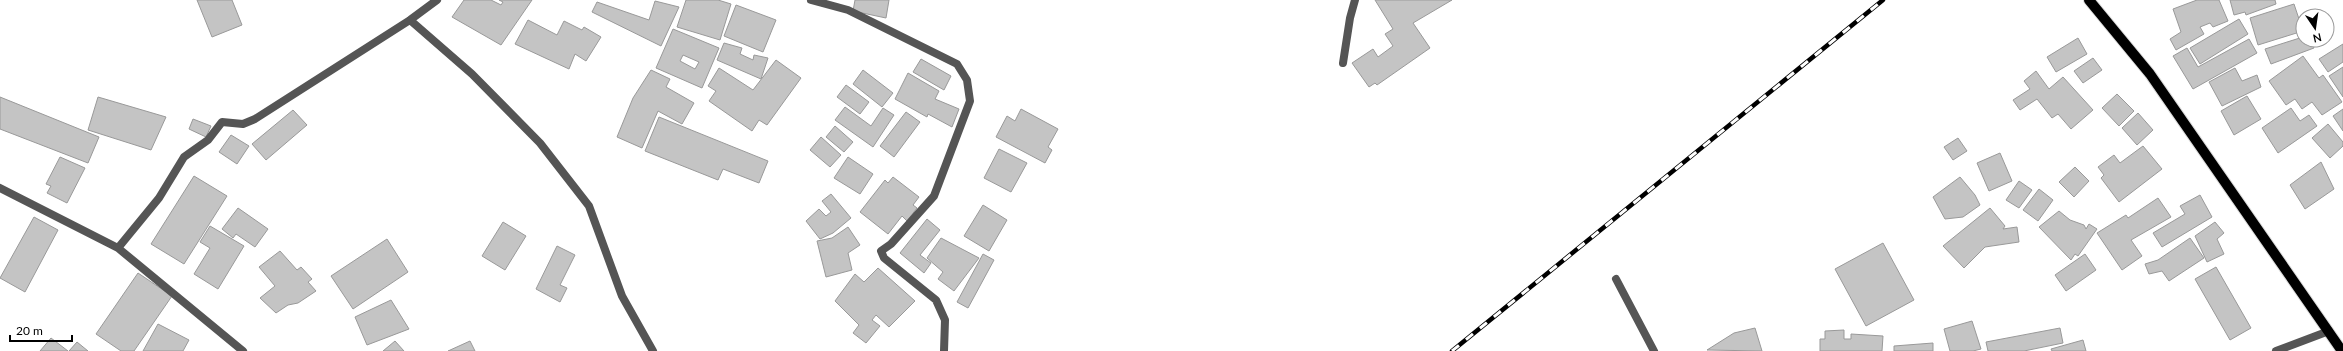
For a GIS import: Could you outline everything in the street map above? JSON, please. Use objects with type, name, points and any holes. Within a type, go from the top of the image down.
[{"type":"main road","points":[[2089,0],[2150,74],[2342,351]]},
{"type":"street","points":[[118,248],[159,198],[184,157],[208,140],[222,122],[242,124],[254,119],[410,20],[436,0]]},
{"type":"street","points":[[810,0],[817,0],[848,10],[957,64],[967,80],[970,101],[934,196],[891,244],[881,251],[884,258],[936,300],[945,320],[944,351]]},
{"type":"street","points":[[1343,63],[1350,18],[1356,0]]},
{"type":"street","points":[[410,20],[472,74],[540,143],[589,206],[622,296],[653,351]]},
{"type":"street","points":[[0,188],[118,248],[243,351]]},
{"type":"street","points":[[1616,278],[1654,351]]},
{"type":"street","points":[[2276,351],[2329,331]]},
{"type":"building","points":[[197,0],[232,0],[242,25],[212,37]]},
{"type":"building","points":[[464,0],[491,0],[501,5],[503,2],[499,0],[532,0],[501,45],[452,17]]},
{"type":"building","points":[[686,0],[718,0],[731,4],[720,40],[677,27]]},
{"type":"building","points":[[855,0],[889,0],[886,18],[853,11]]},
{"type":"building","points":[[1375,0],[1452,0],[1413,23],[1430,48],[1377,85],[1375,83],[1369,87],[1352,63],[1373,49],[1378,57],[1393,46],[1385,34],[1393,29]]},
{"type":"building","points":[[2197,0],[2219,0],[2228,21],[2213,27],[2210,23],[2200,27],[2204,34],[2176,50],[2170,39],[2181,32],[2173,9]]},
{"type":"building","points":[[2230,0],[2275,0],[2276,4],[2246,15],[2245,12],[2234,15]]},
{"type":"building","points":[[655,1],[679,7],[661,46],[592,12],[597,2],[649,20]]},
{"type":"building","points":[[2294,4],[2295,33],[2258,45],[2250,18]]},
{"type":"building","points":[[736,5],[776,20],[763,52],[724,36]]},
{"type":"building","points":[[2239,19],[2248,34],[2200,64],[2190,48]]},
{"type":"building","points":[[528,20],[557,35],[564,21],[582,30],[584,27],[601,37],[586,61],[575,54],[569,69],[515,44]]},
{"type":"building","points":[[673,29],[719,48],[702,88],[656,68]],"holes":[[[683,55],[699,62],[695,69],[680,61]]]},
{"type":"building","points":[[2078,38],[2087,54],[2056,72],[2047,57]]},
{"type":"building","points":[[2249,39],[2257,53],[2193,89],[2173,56],[2187,48],[2198,67]]},
{"type":"building","points":[[2295,40],[2295,48],[2314,48],[2271,64],[2265,49]]},
{"type":"building","points":[[724,43],[742,48],[740,54],[753,60],[754,55],[768,58],[761,79],[717,60]]},
{"type":"building","points":[[2343,44],[2343,62],[2328,72],[2319,59]]},
{"type":"building","points":[[2303,56],[2319,78],[2323,75],[2342,102],[2322,115],[2312,102],[2302,109],[2295,99],[2286,105],[2269,81]]},
{"type":"building","points":[[2093,58],[2102,70],[2083,83],[2074,71]]},
{"type":"building","points":[[921,59],[951,76],[944,90],[913,72]]},
{"type":"building","points":[[776,60],[801,78],[767,125],[759,120],[752,131],[709,101],[716,91],[708,86],[719,68],[753,90]]},
{"type":"building","points":[[2343,67],[2343,97],[2329,76]]},
{"type":"building","points":[[2235,68],[2242,81],[2257,75],[2261,87],[2222,106],[2209,82]]},
{"type":"building","points":[[651,70],[670,79],[666,87],[694,103],[682,124],[658,111],[642,148],[617,137],[633,98]]},
{"type":"building","points":[[863,70],[893,93],[882,107],[853,84]]},
{"type":"building","points":[[2036,71],[2049,89],[2063,77],[2093,110],[2071,129],[2058,114],[2052,118],[2037,99],[2020,110],[2013,100],[2030,89],[2024,81]]},
{"type":"building","points":[[908,73],[939,91],[935,99],[959,109],[952,127],[928,114],[927,117],[895,99]]},
{"type":"building","points":[[846,85],[869,102],[860,114],[837,97]]},
{"type":"building","points":[[2117,94],[2134,111],[2119,126],[2102,108]]},
{"type":"building","points":[[2247,96],[2261,119],[2234,135],[2221,111]]},
{"type":"building","points":[[0,97],[99,137],[88,163],[0,129]]},
{"type":"building","points":[[98,97],[166,117],[151,150],[88,130]]},
{"type":"building","points":[[845,107],[871,126],[883,108],[894,115],[873,147],[835,120]]},
{"type":"building","points":[[2291,108],[2300,121],[2309,115],[2317,126],[2278,153],[2262,128]]},
{"type":"building","points":[[1021,109],[1058,129],[1048,147],[1052,150],[1045,163],[996,137],[1007,116],[1015,121]]},
{"type":"building","points":[[2343,109],[2343,131],[2333,116]]},
{"type":"building","points":[[293,110],[307,125],[266,160],[252,144]]},
{"type":"building","points":[[906,112],[920,122],[894,157],[880,146]]},
{"type":"building","points":[[2138,113],[2153,130],[2137,145],[2122,128]]},
{"type":"building","points":[[659,117],[768,161],[759,183],[723,169],[718,180],[645,151]]},
{"type":"building","points":[[193,119],[211,126],[206,137],[189,129]]},
{"type":"building","points":[[2328,124],[2343,142],[2343,146],[2330,158],[2312,138]]},
{"type":"building","points":[[835,126],[853,142],[844,152],[826,137]]},
{"type":"building","points":[[231,135],[249,146],[237,164],[219,152]]},
{"type":"building","points":[[821,137],[841,155],[830,167],[810,150]]},
{"type":"building","points":[[1958,138],[1967,151],[1953,160],[1944,147]]},
{"type":"building","points":[[2143,146],[2162,169],[2119,202],[2101,178],[2104,175],[2098,167],[2114,155],[2120,163]]},
{"type":"building","points":[[999,149],[1027,163],[1011,192],[984,178]]},
{"type":"building","points":[[2000,153],[2012,181],[1989,191],[1977,163]]},
{"type":"building","points":[[60,157],[85,168],[67,203],[47,193],[51,186],[46,184]]},
{"type":"building","points":[[848,157],[873,174],[860,194],[834,178]]},
{"type":"building","points":[[2321,162],[2334,189],[2305,209],[2290,185]]},
{"type":"building","points":[[2075,167],[2089,181],[2074,197],[2059,182]]},
{"type":"building","points":[[194,176],[227,196],[184,264],[151,244]]},
{"type":"building","points":[[893,177],[919,197],[913,205],[917,208],[907,221],[902,216],[888,234],[860,212],[885,180],[888,183]]},
{"type":"building","points":[[1960,177],[1975,195],[1980,205],[1963,217],[1945,219],[1933,197]]},
{"type":"building","points":[[2019,181],[2032,190],[2019,208],[2006,200]]},
{"type":"building","points":[[2039,189],[2053,200],[2038,221],[2023,210]]},
{"type":"building","points":[[831,194],[851,218],[833,233],[820,239],[806,221],[819,209],[826,216],[831,212],[822,201]]},
{"type":"building","points":[[2200,195],[2212,217],[2162,247],[2153,233],[2185,214],[2180,206]]},
{"type":"building","points":[[2158,198],[2171,217],[2131,240],[2142,256],[2122,270],[2097,233],[2126,215],[2128,218]]},
{"type":"building","points":[[983,205],[1007,220],[989,251],[964,236]]},
{"type":"building","points":[[238,208],[268,229],[255,247],[236,234],[233,238],[222,229]]},
{"type":"building","points":[[1990,208],[2005,226],[2003,229],[2017,227],[2019,242],[1985,247],[1964,268],[1943,246]]},
{"type":"building","points":[[2059,211],[2070,220],[2084,225],[2086,229],[2089,224],[2097,229],[2078,256],[2075,254],[2071,260],[2039,227]]},
{"type":"building","points":[[34,217],[58,230],[25,292],[0,278]]},
{"type":"building","points":[[927,219],[940,230],[920,255],[931,263],[924,273],[900,253]]},
{"type":"building","points":[[503,222],[526,236],[505,270],[482,256]]},
{"type":"building","points":[[2215,222],[2224,233],[2217,239],[2224,254],[2207,262],[2195,236]]},
{"type":"building","points":[[210,226],[244,246],[218,289],[194,274],[210,248],[200,242]]},
{"type":"building","points":[[848,227],[860,245],[848,253],[852,270],[826,277],[817,241],[832,238]]},
{"type":"building","points":[[941,238],[979,258],[954,291],[938,279],[943,272],[927,258]]},
{"type":"building","points":[[2190,238],[2204,258],[2169,281],[2162,271],[2149,274],[2145,264],[2158,260]]},
{"type":"building","points":[[387,239],[408,272],[353,309],[331,276]]},
{"type":"building","points":[[1883,243],[1914,300],[1866,326],[1835,269]]},
{"type":"building","points":[[557,246],[575,255],[560,285],[567,288],[560,302],[536,289]]},
{"type":"building","points":[[280,251],[297,270],[301,267],[312,279],[308,282],[316,291],[298,303],[288,305],[276,313],[260,298],[275,286],[259,267]]},
{"type":"building","points":[[983,254],[994,260],[968,308],[957,302]]},
{"type":"building","points":[[2085,254],[2096,270],[2066,291],[2055,275]]},
{"type":"building","points":[[2216,267],[2251,328],[2230,340],[2195,279]]},
{"type":"building","points":[[878,268],[915,301],[889,327],[876,315],[872,320],[880,326],[866,343],[853,333],[859,325],[835,301],[855,274],[864,282]]},
{"type":"building","points":[[138,273],[172,296],[134,351],[121,351],[96,334]]},
{"type":"building","points":[[391,300],[409,329],[367,345],[355,317]]},
{"type":"building","points":[[1972,321],[1981,349],[1973,351],[1950,351],[1944,329]]},
{"type":"building","points":[[158,324],[189,340],[183,351],[143,351]]},
{"type":"building","points":[[1755,328],[1762,351],[1707,350],[1734,333]]},
{"type":"building","points":[[2060,328],[2063,343],[2024,351],[1988,351],[1986,342]]},
{"type":"building","points":[[1844,330],[1844,339],[1851,339],[1851,334],[1883,336],[1882,351],[1820,351],[1820,339],[1825,339],[1825,331]]},
{"type":"building","points":[[51,338],[68,351],[40,351]]},
{"type":"building","points":[[2083,340],[2086,351],[2052,351],[2051,349]]},
{"type":"building","points":[[395,341],[404,351],[383,351]]},
{"type":"building","points":[[470,341],[475,351],[448,351]]},
{"type":"building","points":[[77,342],[88,351],[69,351]]},
{"type":"building","points":[[1933,343],[1933,351],[1894,351],[1894,346]]},
{"type":"railway","points":[[1452,351],[1883,0]]}]
